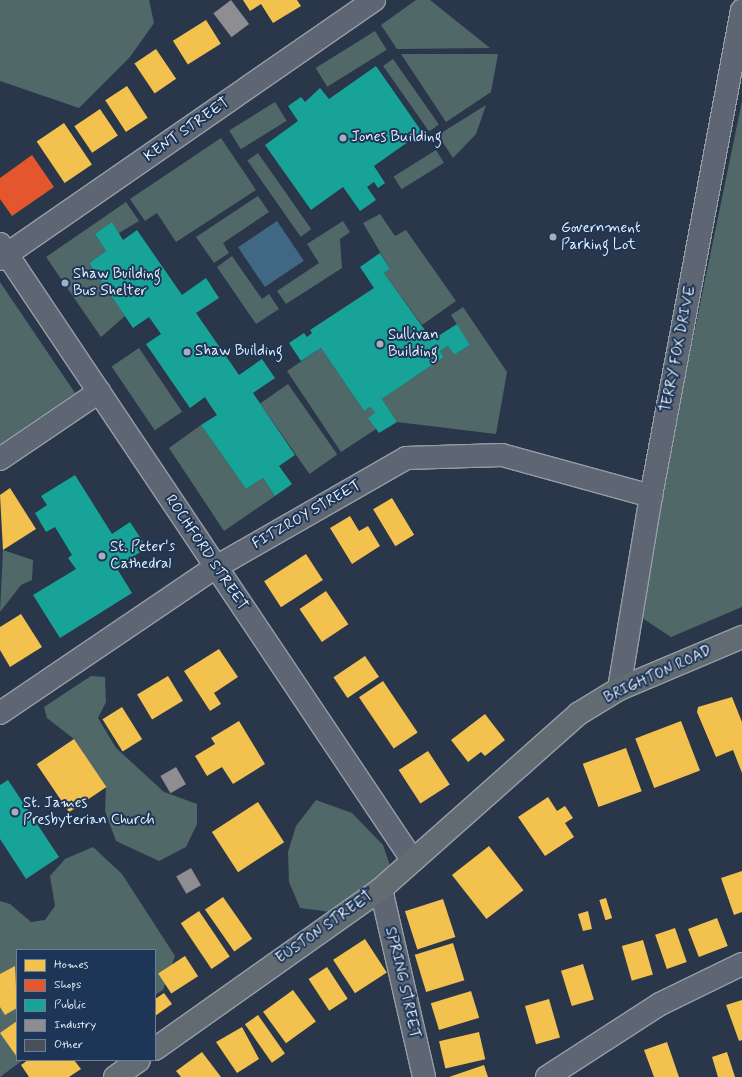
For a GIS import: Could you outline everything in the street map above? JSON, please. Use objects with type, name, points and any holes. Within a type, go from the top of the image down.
[{"type":"main road","name":"BRIGHTON ROAD","points":[[486,796],[578,714],[619,689],[742,637]]},
{"type":"main road","name":"EUSTON STREET","points":[[156,1048],[380,889],[486,796]]},
{"type":"main road","points":[[115,1077],[138,1061]]},
{"type":"street","name":"KENT STREET","points":[[2,253],[374,0]]},
{"type":"street","name":"TERRY FOX DRIVE","points":[[619,689],[651,496],[742,10]]},
{"type":"street","name":"ROCHFORD STREET","points":[[2,253],[99,392],[413,861]]},
{"type":"street","points":[[0,459],[99,392]]},
{"type":"street","name":"FITZROY STREET","points":[[0,713],[216,567],[406,458],[423,455],[502,455],[651,496]]},
{"type":"street","name":"SPRING STREET","points":[[380,889],[424,1077]]},
{"type":"street","points":[[547,1077],[660,1004],[742,964]]},
{"type":"green space","points":[[0,0],[149,0],[154,23],[130,57],[79,108],[0,81]]},
{"type":"green space","points":[[416,0],[430,0],[490,48],[397,49],[381,25]]},
{"type":"green space","points":[[375,31],[387,50],[327,87],[316,68]]},
{"type":"green space","points":[[401,54],[498,54],[491,92],[446,122]]},
{"type":"green space","points":[[393,59],[439,125],[429,131],[383,66]]},
{"type":"green space","points":[[742,101],[742,607],[671,637],[636,614]]},
{"type":"green space","points":[[275,102],[287,121],[241,149],[229,131]]},
{"type":"green space","points":[[486,105],[476,134],[453,158],[438,135]]},
{"type":"green space","points":[[221,138],[256,190],[176,242],[157,213],[145,221],[130,199]]},
{"type":"green space","points":[[436,150],[444,163],[402,189],[394,176]]},
{"type":"green space","points":[[258,153],[311,229],[301,237],[247,160]]},
{"type":"green space","points":[[258,196],[269,212],[223,243],[229,253],[214,263],[196,237]]},
{"type":"green space","points":[[126,202],[139,221],[119,233],[112,223],[95,234],[106,251],[89,263],[125,316],[101,337],[46,257]]},
{"type":"green space","points":[[380,214],[395,236],[406,230],[456,301],[422,325],[384,273],[390,269],[363,223]]},
{"type":"green space","points":[[343,221],[350,232],[340,239],[342,268],[286,304],[277,291],[319,263],[307,244]]},
{"type":"green space","points":[[232,256],[262,299],[269,294],[279,309],[256,324],[217,267]]},
{"type":"green space","points":[[0,282],[75,393],[0,444]]},
{"type":"green space","points":[[463,307],[507,372],[496,434],[397,422],[382,399],[444,357],[440,351],[448,346],[454,355],[470,345],[451,315]]},
{"type":"green space","points":[[139,348],[182,412],[155,430],[112,366]]},
{"type":"green space","points":[[321,348],[364,411],[370,407],[375,413],[376,429],[341,452],[287,371]]},
{"type":"green space","points":[[288,384],[337,454],[309,474],[260,404]]},
{"type":"green space","points":[[201,425],[246,489],[263,478],[275,496],[224,531],[169,448]]},
{"type":"green space","points":[[3,550],[33,560],[32,580],[21,585],[0,612]]},
{"type":"green space","points":[[91,676],[105,677],[106,702],[98,718],[116,748],[164,792],[197,804],[197,824],[186,847],[159,861],[116,841],[105,811],[106,787],[74,739],[47,718],[44,707]]},
{"type":"green space","points":[[316,800],[352,813],[383,845],[391,869],[331,912],[300,908],[289,882],[288,852],[296,826]]},
{"type":"green space","points":[[93,847],[122,874],[175,956],[163,990],[156,994],[156,949],[16,949],[16,1061],[22,1061],[0,1077],[0,901],[10,904],[31,922],[45,920],[55,906],[50,876],[65,859]]},
{"type":"water","points":[[277,221],[304,261],[265,287],[238,247]]},
{"type":"building: Homes","points":[[243,0],[297,0],[301,6],[273,23],[261,4],[250,11]]},
{"type":"building: Homes","points":[[206,20],[221,44],[188,64],[173,41]]},
{"type":"building: Homes","points":[[156,49],[176,79],[155,93],[134,64]]},
{"type":"building: Homes","points":[[127,86],[148,118],[126,132],[105,100]]},
{"type":"building: Homes","points":[[100,109],[118,136],[92,153],[74,126]]},
{"type":"building: Homes","points":[[64,123],[92,164],[65,183],[37,141]]},
{"type":"building: Homes","points":[[10,488],[36,529],[3,550],[0,495]]},
{"type":"building: Homes","points":[[392,498],[414,535],[395,546],[373,509]]},
{"type":"building: Homes","points":[[350,516],[359,531],[368,526],[380,546],[352,564],[330,528]]},
{"type":"building: Homes","points":[[306,554],[323,580],[281,607],[264,581]]},
{"type":"building: Homes","points":[[326,591],[348,624],[322,642],[299,609]]},
{"type":"building: Homes","points":[[21,614],[42,647],[10,667],[0,650],[0,627]]},
{"type":"building: Homes","points":[[219,649],[238,677],[214,693],[221,704],[210,711],[184,671]]},
{"type":"building: Homes","points":[[365,656],[379,677],[347,698],[333,677]]},
{"type":"building: Homes","points":[[168,676],[183,701],[152,719],[137,695]]},
{"type":"building: Homes","points":[[383,681],[418,732],[394,749],[359,697]]},
{"type":"building: Homes","points":[[732,697],[742,722],[742,773],[733,750],[716,757],[697,712],[698,707]]},
{"type":"building: Homes","points":[[122,707],[142,739],[123,751],[102,719]]},
{"type":"building: Homes","points":[[485,714],[505,740],[485,756],[481,752],[468,762],[451,740]]},
{"type":"building: Homes","points":[[239,721],[265,764],[233,784],[222,767],[207,776],[195,756],[215,744],[211,738]]},
{"type":"building: Homes","points":[[681,721],[700,770],[654,788],[635,739]]},
{"type":"building: Homes","points":[[74,739],[106,787],[69,812],[37,764]]},
{"type":"building: Homes","points":[[626,748],[642,791],[599,807],[583,764]]},
{"type":"building: Homes","points":[[428,751],[450,785],[420,804],[399,770]]},
{"type":"building: Homes","points":[[548,797],[557,811],[565,806],[573,818],[565,823],[574,837],[545,856],[518,817]]},
{"type":"building: Homes","points":[[258,802],[284,842],[238,872],[212,832]]},
{"type":"building: Homes","points":[[489,846],[523,890],[486,919],[452,875]]},
{"type":"building: Homes","points":[[742,871],[742,912],[734,915],[721,878]]},
{"type":"building: Homes","points":[[223,897],[252,939],[234,951],[205,910]]},
{"type":"building: Homes","points":[[606,898],[612,918],[605,920],[599,900]]},
{"type":"building: Homes","points":[[443,899],[455,937],[417,949],[405,911]]},
{"type":"building: Homes","points":[[199,911],[230,957],[212,969],[181,923]]},
{"type":"building: Homes","points":[[588,911],[592,929],[583,931],[578,914]]},
{"type":"building: Homes","points":[[717,918],[728,946],[699,957],[688,929]]},
{"type":"building: Homes","points":[[675,928],[687,962],[667,969],[655,935]]},
{"type":"building: Homes","points":[[365,939],[387,973],[355,993],[333,960]]},
{"type":"building: Homes","points":[[643,940],[653,975],[632,981],[622,946]]},
{"type":"building: Homes","points":[[453,943],[464,980],[426,992],[415,955]]},
{"type":"building: Homes","points":[[185,956],[198,976],[171,994],[158,973]]},
{"type":"building: Homes","points":[[583,964],[594,999],[572,1006],[561,971]]},
{"type":"building: Homes","points":[[15,966],[16,1009],[5,1015],[0,1007],[0,974]]},
{"type":"building: Homes","points":[[327,967],[348,999],[329,1011],[309,979]]},
{"type":"building: Homes","points":[[293,990],[316,1022],[286,1043],[263,1012]]},
{"type":"building: Homes","points":[[471,991],[479,1018],[439,1030],[431,1003]]},
{"type":"building: Homes","points":[[164,993],[172,1004],[156,1015],[156,998]]},
{"type":"building: Homes","points":[[549,999],[560,1037],[536,1044],[525,1006]]},
{"type":"building: Homes","points":[[742,1000],[742,1040],[739,1041],[726,1005]]},
{"type":"building: Homes","points":[[258,1015],[285,1054],[272,1063],[245,1024]]},
{"type":"building: Homes","points":[[16,1022],[16,1056],[0,1033]]},
{"type":"building: Homes","points":[[242,1027],[259,1059],[237,1073],[216,1042]]},
{"type":"building: Homes","points":[[479,1032],[485,1059],[445,1069],[439,1041]]},
{"type":"building: Homes","points":[[667,1042],[679,1077],[654,1077],[644,1050]]},
{"type":"building: Homes","points":[[202,1052],[221,1077],[181,1077],[176,1071]]},
{"type":"building: Homes","points":[[727,1052],[735,1077],[718,1077],[712,1057]]},
{"type":"building: Homes","points":[[27,1061],[75,1061],[81,1069],[69,1077],[29,1077],[21,1065]]},
{"type":"building: Homes","points":[[484,1065],[488,1077],[449,1077]]},
{"type":"building: Shops","points":[[32,155],[54,187],[12,216],[0,199],[0,178]]},
{"type":"building: Public","name":"Jones Building","points":[[376,66],[422,132],[374,166],[385,183],[378,188],[374,182],[367,187],[376,200],[360,211],[343,187],[311,210],[265,145],[298,121],[288,106],[301,97],[305,102],[320,88],[329,99]]},
{"type":"building: Public","name":"Shaw Building","points":[[112,222],[123,240],[137,230],[182,295],[206,278],[219,298],[196,313],[239,375],[262,359],[275,378],[253,393],[295,455],[279,466],[292,484],[275,496],[263,478],[246,489],[201,425],[217,415],[205,397],[190,408],[146,344],[161,334],[149,317],[133,328],[89,263],[106,251],[95,234]]},
{"type":"building: Public","name":"Sullivan Building","points":[[380,253],[390,269],[384,273],[432,340],[457,324],[470,345],[454,355],[448,346],[440,351],[444,357],[382,399],[397,422],[379,433],[368,418],[375,413],[370,407],[364,411],[321,348],[301,361],[289,343],[304,333],[307,337],[312,333],[310,330],[374,288],[360,267]]},
{"type":"building: Public","name":"St. Peter's Cathedral","points":[[75,475],[112,534],[130,522],[147,548],[116,567],[132,593],[60,638],[33,595],[76,569],[68,558],[72,555],[55,527],[46,532],[35,513],[47,505],[41,496]]},
{"type":"building: Public","name":"St. James Presbyterian Church","points":[[8,780],[59,857],[26,879],[0,839],[0,785]]},
{"type":"building: Industry","points":[[231,0],[249,24],[231,37],[213,13]]},
{"type":"building: Industry","points":[[176,767],[186,784],[170,793],[160,776]]},
{"type":"building: Industry","points":[[191,868],[201,885],[186,894],[176,876]]},
{"type":"building: Other","points":[[65,277],[71,285],[65,289],[60,281]]},
{"type":"place","name":"Jones Building","points":[[343,138]]},
{"type":"place","name":"Government Parking Lot","points":[[553,237]]},
{"type":"place","name":"Shaw Building Bus Shelter","points":[[65,283]]},
{"type":"place","name":"Sullivan Building","points":[[380,344]]},
{"type":"place","name":"Shaw Building","points":[[187,352]]},
{"type":"place","name":"St. Peter's Cathedral","points":[[102,556]]},
{"type":"place","name":"St. James Presbyterian Church","points":[[15,812]]}]
